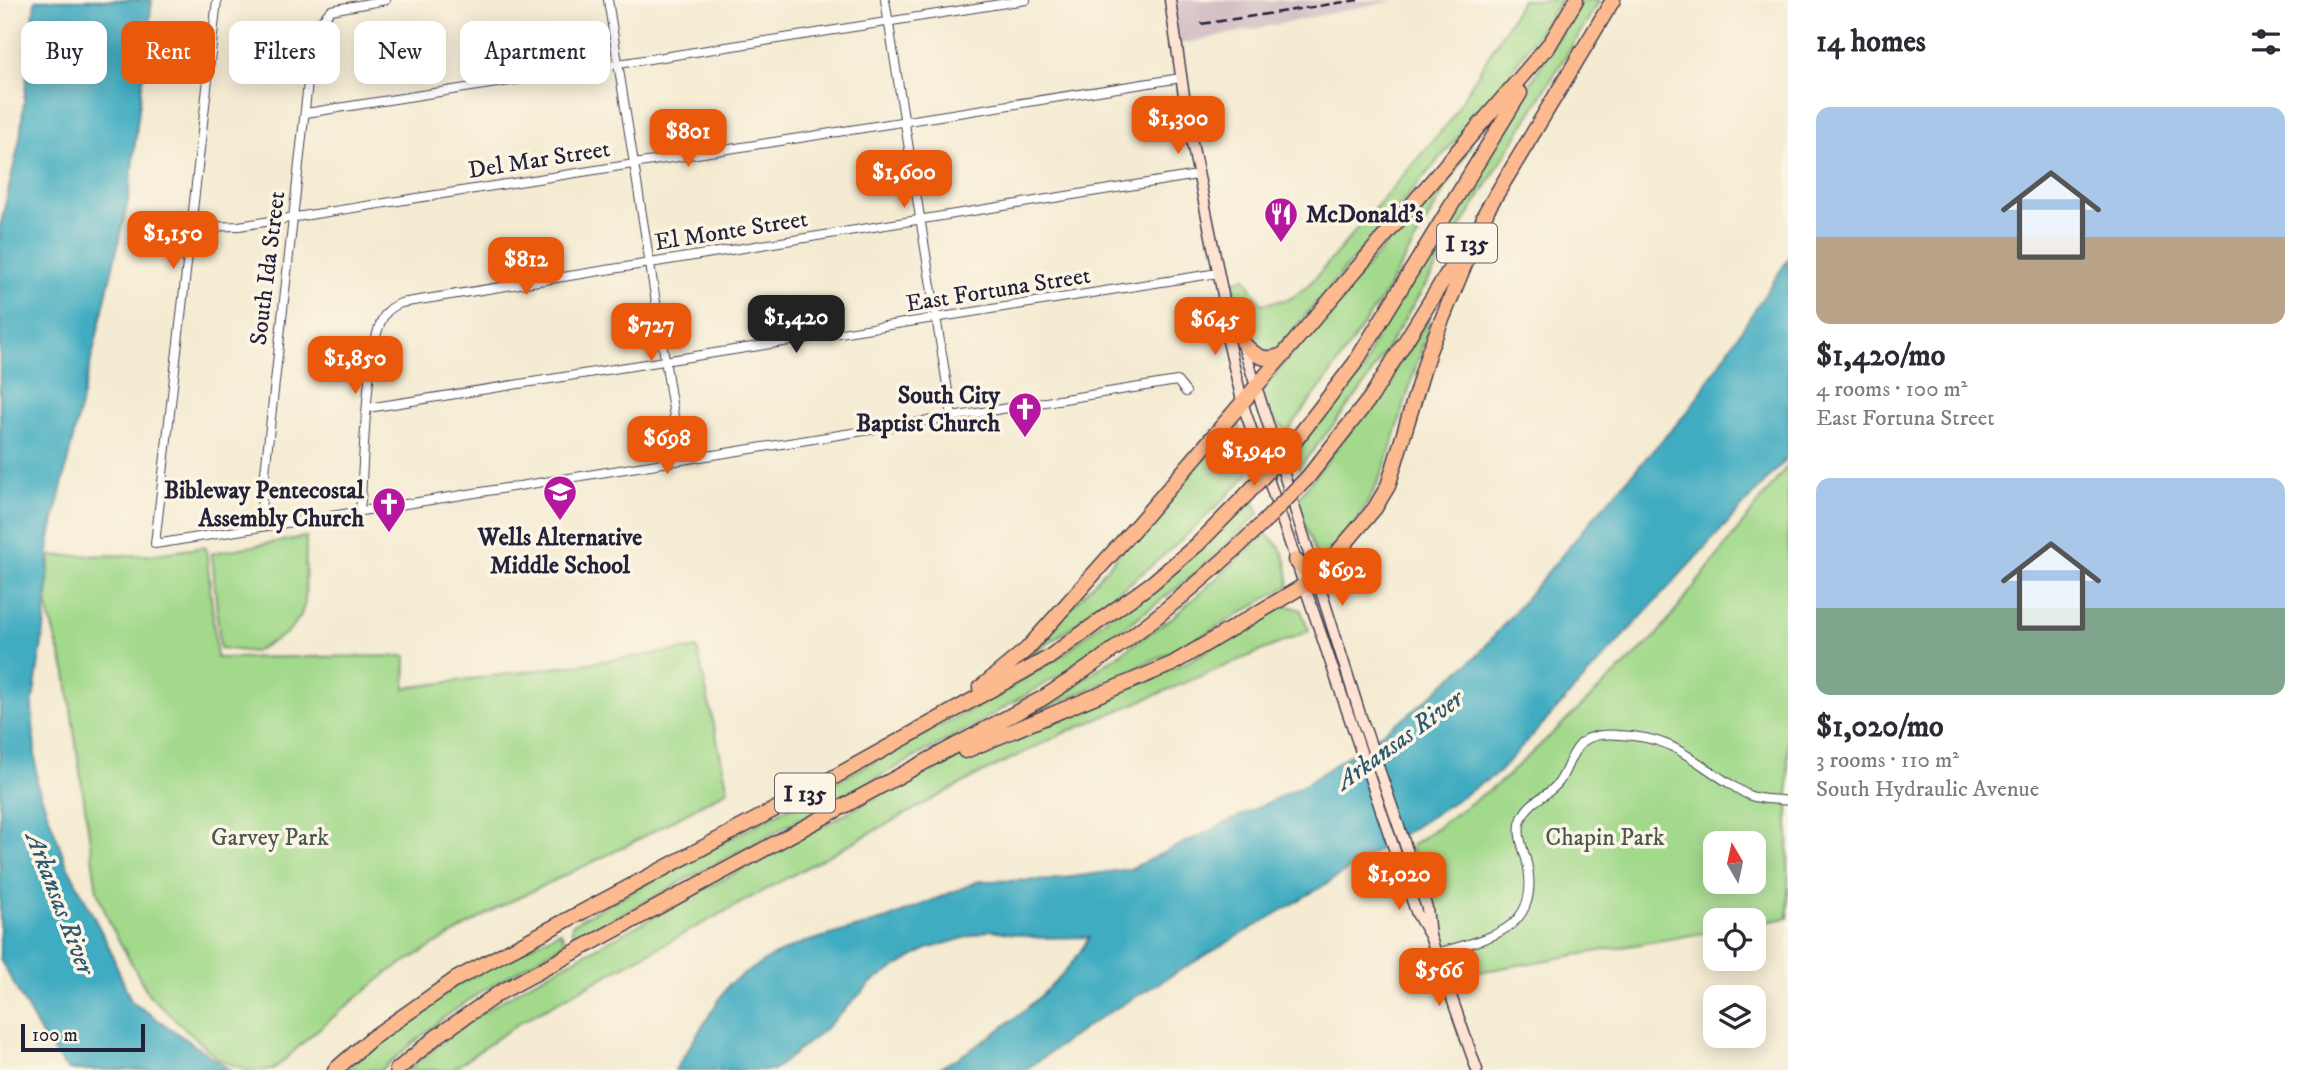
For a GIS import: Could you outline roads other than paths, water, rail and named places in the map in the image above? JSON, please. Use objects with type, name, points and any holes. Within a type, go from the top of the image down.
[{"type":"highway","name":"I 135","points":[[338,1067],[413,1007],[456,979],[1010,681],[1082,636],[1198,544],[1295,442],[1355,363],[1576,0]]},
{"type":"highway","name":"I 135","points":[[397,1070],[436,1037],[499,993],[979,735],[1099,662],[1209,576],[1308,477],[1371,397],[1613,0]]},
{"type":"highway","points":[[899,742],[1000,675],[1027,649],[1256,390],[1551,42]]},
{"type":"highway","points":[[890,782],[1160,669],[1303,586],[1314,572],[1326,566],[1375,508],[1388,486],[1437,328],[1488,208]]},
{"type":"highway","points":[[1242,342],[1262,359],[1286,354]]},
{"type":"highway","points":[[1295,560],[1306,571],[1314,572]]},
{"type":"street","points":[[217,0],[155,544],[1177,381],[1185,392]]},
{"type":"street","name":"South Ida Street","points":[[258,527],[291,218],[306,113],[312,36],[317,22],[338,8],[386,0]]},
{"type":"street","points":[[608,0],[681,460]]},
{"type":"street","points":[[885,0],[952,416]]},
{"type":"street","points":[[306,113],[1026,0]]},
{"type":"street","points":[[1170,0],[1197,174],[1225,305],[1242,342],[1360,714],[1413,864],[1427,908],[1430,936]]},
{"type":"street","name":"Del Mar Street","points":[[192,227],[223,228],[291,218],[1181,78]]},
{"type":"street","name":"El Monte Street","points":[[368,408],[380,323],[386,313],[396,305],[1197,174]]},
{"type":"street","name":"East Fortuna Street","points":[[368,408],[1218,273]]},
{"type":"street","points":[[1225,305],[1224,324],[1243,405],[1402,872],[1417,914],[1430,936],[1477,1070]]},
{"type":"street","points":[[360,511],[368,408]]},
{"type":"street","points":[[1436,953],[1491,938],[1515,925],[1530,894],[1530,874],[1519,833],[1521,820],[1531,803],[1550,792],[1560,780],[1571,757],[1584,741],[1603,734],[1642,736],[1671,744],[1750,796],[1788,801]]},
{"type":"water","name":"Arkansas River","points":[[35,0],[152,0],[150,21],[121,21],[121,84],[142,84],[128,202],[50,537],[45,623],[32,707],[37,784],[66,863],[108,945],[131,1001],[230,1070],[68,1070],[45,1041],[0,959],[0,228],[20,138],[26,84],[107,84],[107,21],[33,21]]},
{"type":"water","name":"Arkansas River","points":[[1788,259],[1788,457],[1498,773],[1323,886],[1098,1019],[1025,1070],[936,1070],[1000,1030],[1042,994],[1077,956],[1089,937],[1039,938],[991,930],[927,949],[873,981],[825,1029],[774,1070],[675,1070],[729,984],[771,957],[802,943],[887,919],[979,881],[1049,880],[1130,869],[1306,784],[1407,716],[1478,655],[1600,510],[1689,410]]},
{"type":"railway","points":[[1201,24],[1358,0]]},
{"type":"place","name":"McDonald's","points":[[1281,244]]},
{"type":"place","name":"South City Baptist Church","points":[[1025,439]]},
{"type":"place","name":"Wells Alternative Middle School","points":[[560,522]]},
{"type":"place","name":"Bibleway Pentecostal Assembly Church","points":[[389,534]]},
{"type":"park label","name":"Garvey Park","points":[[270,837]]},
{"type":"park label","name":"Chapin Park","points":[[1605,837]]}]
